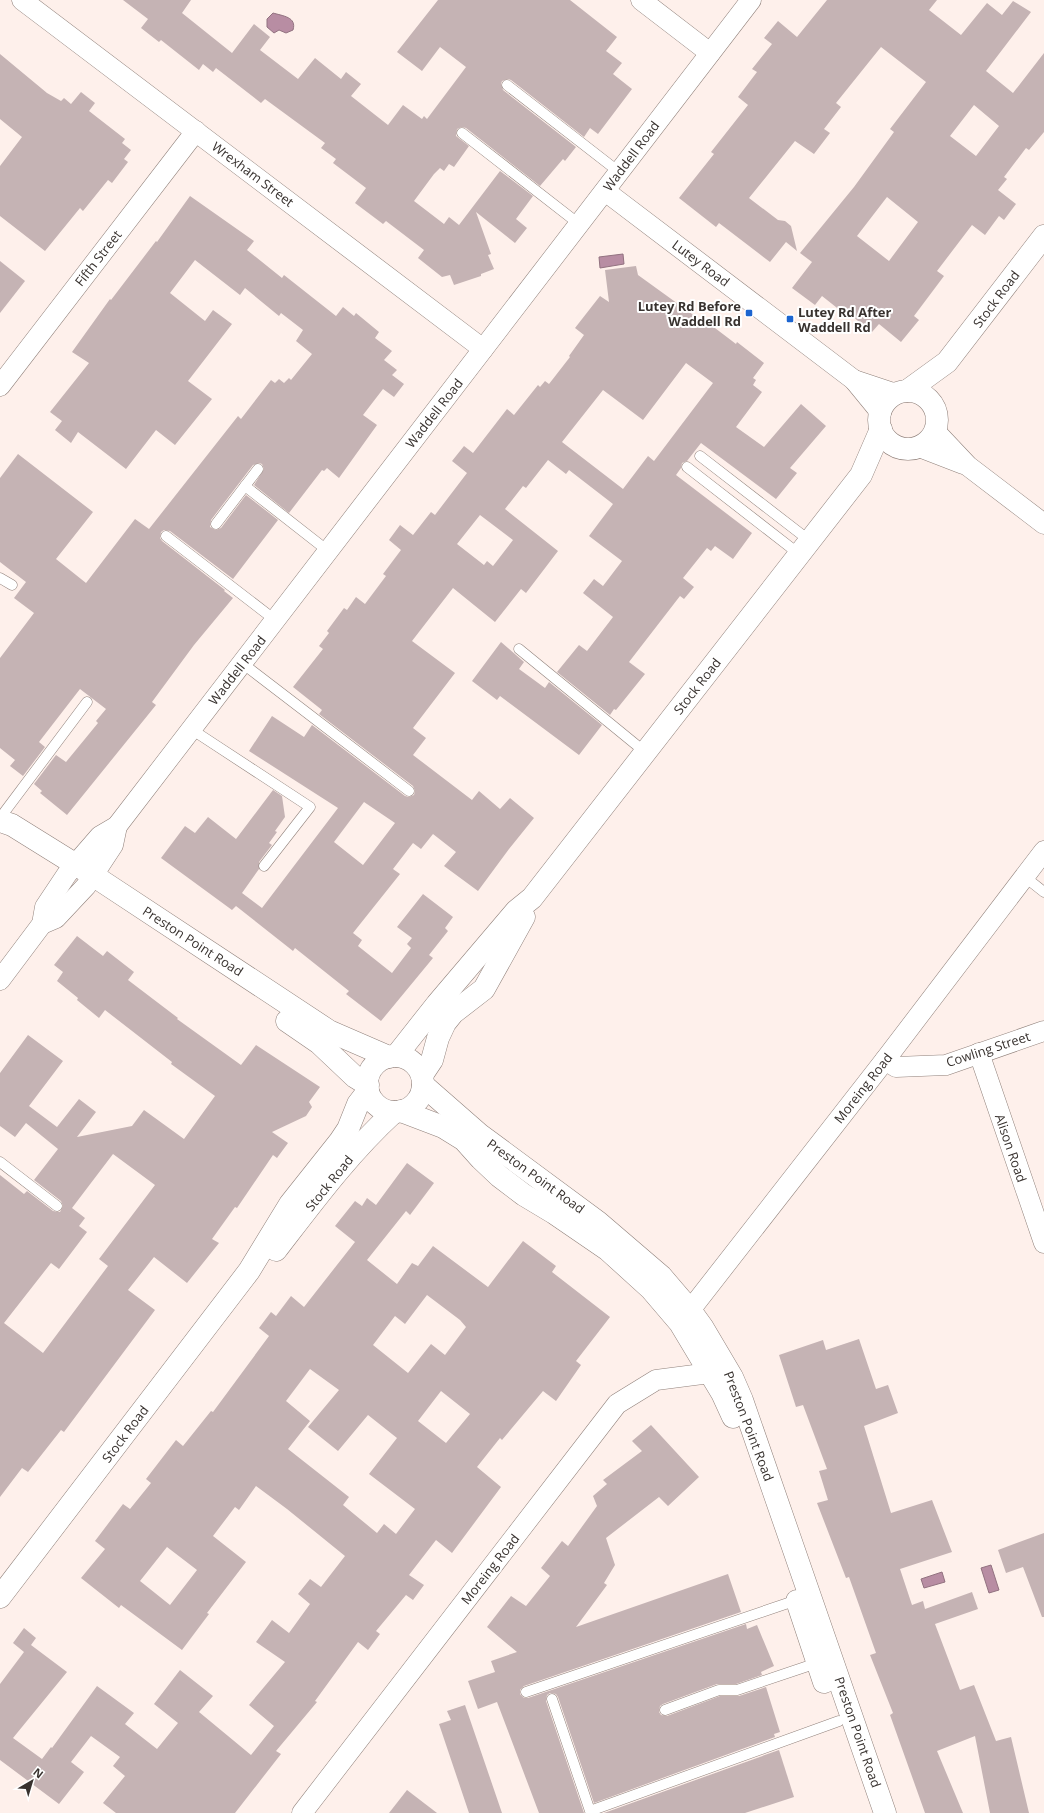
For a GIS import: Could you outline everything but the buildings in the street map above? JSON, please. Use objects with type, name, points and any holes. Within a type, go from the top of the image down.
[{"type":"main road","name":"Stock Road","points":[[0,1597],[249,1271],[290,1204],[348,1130],[358,1104],[368,1088],[371,1071],[382,1060],[392,1057],[516,910],[532,898],[805,547],[861,474],[881,421],[884,405],[948,362],[1044,236]]},
{"type":"main road","name":"Stock Road","points":[[861,474],[931,438],[948,362]]},
{"type":"main road","points":[[902,392],[925,396],[935,421]]},
{"type":"main road","points":[[881,421],[886,438],[894,445],[911,448]]},
{"type":"main road","name":"Preston Point Road","points":[[0,819],[12,825],[71,869]]},
{"type":"main road","name":"Preston Point Road","points":[[0,826],[7,833],[71,869],[329,1031],[392,1057]]},
{"type":"main road","name":"Preston Point Road","points":[[90,881],[319,1043],[368,1088]]},
{"type":"main road","name":"Stock Road","points":[[249,1271],[266,1263],[337,1173],[371,1133],[398,1112],[410,1108],[417,1102],[421,1094],[422,1080],[432,1060],[438,1038],[445,1023],[453,1013],[484,988],[524,918],[532,898]]},
{"type":"main road","points":[[392,1057],[411,1061],[417,1067],[422,1080]]},
{"type":"main road","name":"Preston Point Road","points":[[422,1080],[479,1134],[598,1222],[661,1276],[685,1316],[710,1373],[722,1393],[747,1452],[870,1813]]},
{"type":"main road","points":[[368,1088],[374,1102],[379,1107],[398,1112]]},
{"type":"main road","name":"Preston Point Road","points":[[398,1112],[443,1127],[464,1140],[480,1159],[524,1195],[554,1212],[608,1250],[651,1289],[685,1316],[722,1359],[742,1400],[885,1813]]},
{"type":"street","name":"Wrexham Street","points":[[22,0],[483,349]]},
{"type":"street","points":[[641,0],[710,53]]},
{"type":"street","name":"Waddell Road","points":[[0,980],[42,924],[45,907],[71,869],[100,836],[117,826],[751,0]]},
{"type":"street","name":"Fifth Street","points":[[0,386],[196,131]]},
{"type":"street","name":"Lutey Road","points":[[605,191],[854,380],[881,421]]},
{"type":"street","name":"Lutey Road","points":[[854,380],[902,392]]},
{"type":"street","points":[[935,421],[968,466],[1044,524]]},
{"type":"street","points":[[911,448],[968,466]]},
{"type":"street","name":"Waddell Road","points":[[42,924],[56,918],[90,881],[113,845],[117,826]]},
{"type":"street","name":"Moreing Road","points":[[685,1316],[885,1060],[1044,851]]},
{"type":"street","name":"Cowling Street","points":[[885,1060],[896,1067],[946,1065],[1044,1031]]},
{"type":"street","name":"Alison Road","points":[[979,1053],[1044,1243]]},
{"type":"street","name":"Moreing Road","points":[[302,1813],[617,1404],[656,1380],[710,1373]]},
{"type":"lane","points":[[507,85],[619,172]]},
{"type":"lane","points":[[462,132],[579,224]]},
{"type":"lane","points":[[700,456],[805,547]]},
{"type":"lane","points":[[687,467],[805,547]]},
{"type":"lane","points":[[216,524],[258,469]]},
{"type":"lane","points":[[245,486],[328,551]]},
{"type":"lane","points":[[166,536],[275,620]]},
{"type":"lane","points":[[0,578],[12,585]]},
{"type":"lane","points":[[520,649],[646,752]]},
{"type":"lane","points":[[242,663],[410,792]]},
{"type":"lane","points":[[0,819],[87,702]]},
{"type":"lane","points":[[191,729],[310,807],[264,866]]},
{"type":"lane","points":[[1025,877],[1044,892]]},
{"type":"lane","points":[[0,1162],[57,1206]]},
{"type":"lane","points":[[526,1692],[797,1600]]},
{"type":"lane","points":[[665,1710],[719,1690],[737,1690],[818,1662]]},
{"type":"lane","points":[[552,1699],[590,1811],[839,1721]]},
{"type":"shaded area","points":[[273,13],[285,16],[291,20],[294,26],[293,30],[286,33],[279,30],[274,33],[267,27],[267,19]]},
{"type":"shaded area","points":[[623,254],[624,264],[600,268],[599,257]]},
{"type":"shaded area","points":[[991,1565],[999,1590],[989,1593],[981,1568]]},
{"type":"shaded area","points":[[942,1572],[945,1582],[924,1588],[921,1579]]},
{"type":"place","name":"Lutey Rd Before Waddell Rd","points":[[749,313]]},
{"type":"place","name":"Lutey Rd After Waddell Rd","points":[[790,319]]}]
